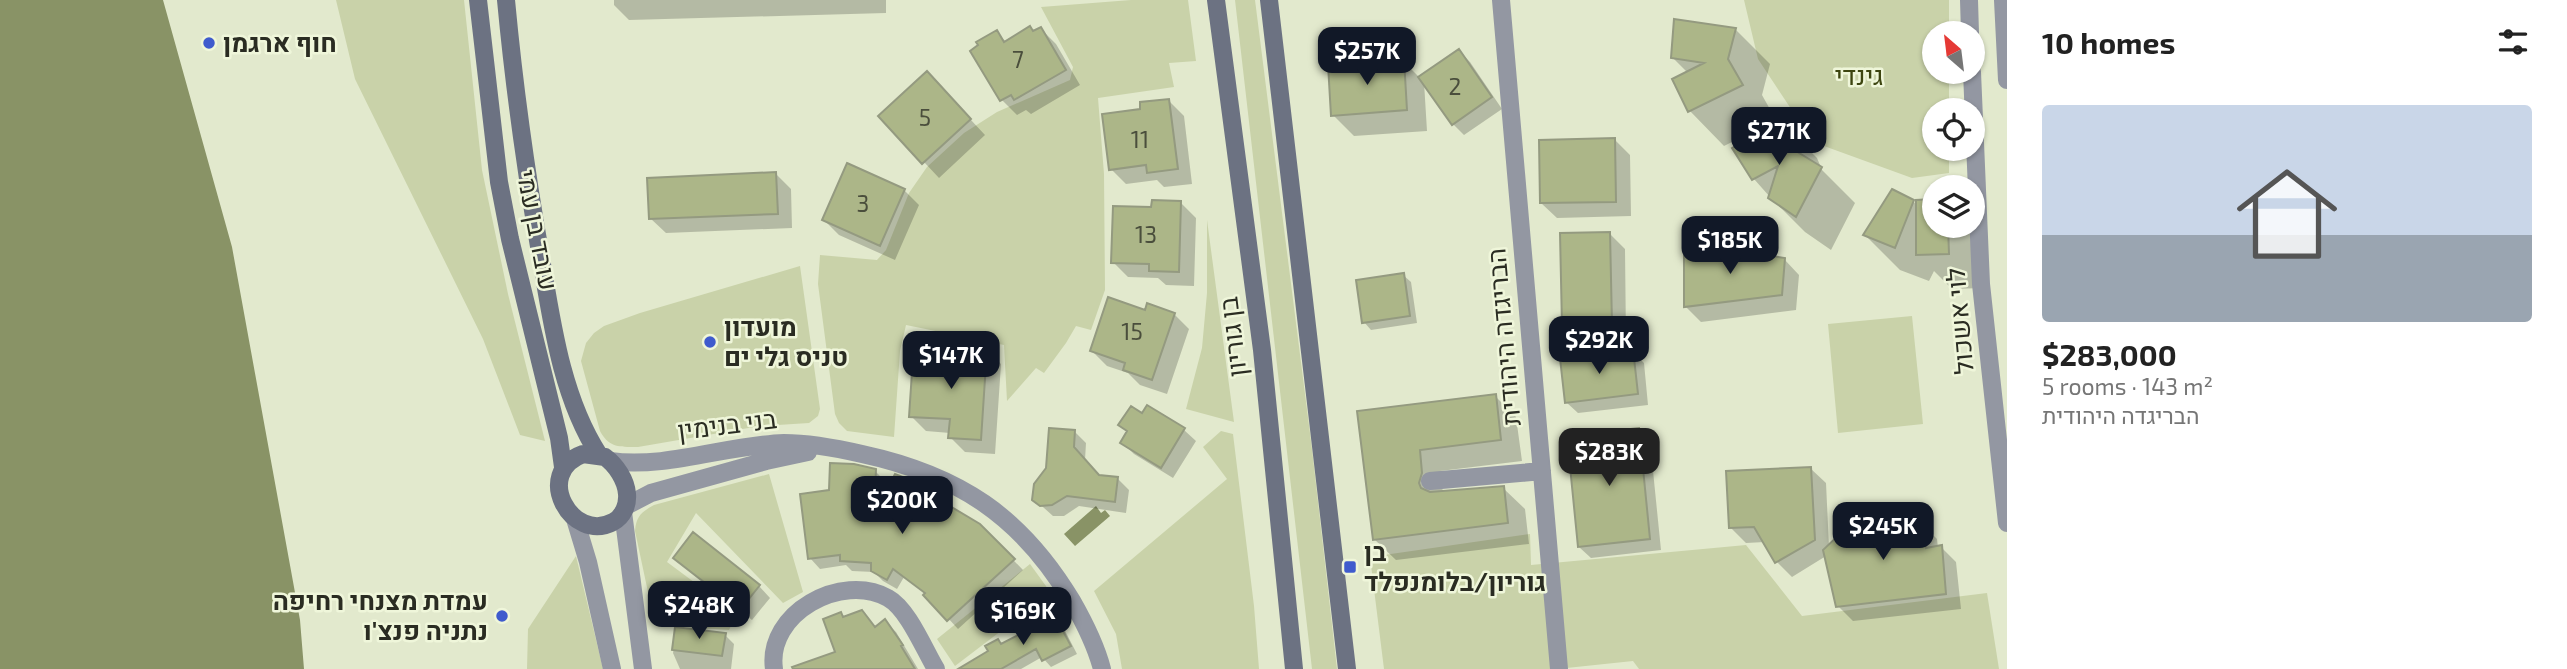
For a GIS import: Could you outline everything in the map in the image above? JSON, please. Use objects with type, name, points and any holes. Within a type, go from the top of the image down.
[{"type":"main road","name":"עובד בן עמי","points":[[478,0],[505,216],[559,438],[563,467]]},
{"type":"main road","name":"עובד בן עמי","points":[[506,0],[529,191],[554,327],[584,430],[605,458]]},
{"type":"main road","name":"בן גוריון","points":[[1216,0],[1262,350],[1294,669]]},
{"type":"main road","points":[[1269,0],[1347,669]]},
{"type":"main road","points":[[583,454],[605,458],[623,479],[627,496],[624,509],[617,519],[601,527],[583,524],[575,519],[562,500],[560,477],[563,467],[583,454]]},
{"type":"street","name":"הבריגדה היהודית","points":[[1503,0],[1559,669]]},
{"type":"street","points":[[1969,0],[1970,21]]},
{"type":"street","points":[[2003,0],[2007,80]]},
{"type":"street","name":"לוי אשכול","points":[[1973,84],[1981,284],[2007,523]]},
{"type":"street","name":"בני בנימין","points":[[605,458],[640,463],[782,443],[806,444],[905,464],[937,477],[995,510],[1043,557],[1088,634],[1102,669]]},
{"type":"street","name":"בני בנימין","points":[[624,509],[651,493],[765,461],[805,452],[850,451]]},
{"type":"street","points":[[1430,481],[1542,471]]},
{"type":"street","points":[[624,509],[643,669]]},
{"type":"street","points":[[575,519],[589,562],[612,669]]},
{"type":"street","points":[[774,669],[772,660],[780,633],[794,614],[832,594],[855,590],[871,591],[889,598],[901,609],[936,669]]},
{"type":"green space","points":[[336,0],[464,0],[482,170],[508,294],[545,441],[520,435],[483,339],[355,79]]},
{"type":"green space","points":[[1131,0],[1188,0],[1196,61],[1169,63],[1174,87],[1098,98],[1104,174],[1105,290],[1091,330],[1076,326],[1044,373],[1036,368],[1007,401],[1004,345],[906,325],[900,351],[894,437],[847,431],[835,414],[818,284],[820,255],[877,260],[886,250],[909,193],[927,167],[964,133],[997,112],[1070,80],[1073,67],[1041,7]]},
{"type":"green space","points":[[1235,0],[1255,0],[1337,669],[1312,669]]},
{"type":"green space","name":"גינדי","points":[[1744,0],[1949,0],[1949,21],[1922,21],[1922,84],[1949,84],[1949,98],[1922,98],[1922,161],[1949,161],[1949,173],[1912,178],[1813,142],[1758,59]]},
{"type":"green space","points":[[1207,220],[1234,422],[1186,409],[1202,348],[1207,293]]},
{"type":"green space","points":[[800,266],[820,409],[818,416],[809,423],[760,426],[638,447],[611,444],[603,437],[581,361],[586,343],[594,333],[604,326],[640,313]]},
{"type":"green space","points":[[1912,316],[1923,424],[1838,433],[1828,324]]},
{"type":"green space","points":[[1221,431],[1233,434],[1259,669],[1122,669],[1116,634],[1094,591],[1227,479],[1203,447]]},
{"type":"green space","points":[[769,474],[803,592],[783,603],[696,513],[667,562],[737,614],[729,630],[655,625],[635,531],[640,515],[654,505]]},
{"type":"green space","points":[[1530,534],[1531,565],[1746,545],[1802,616],[1987,593],[1999,669],[1639,669],[1633,661],[1557,669],[1384,669],[1370,557]]},
{"type":"green space","points":[[576,556],[603,669],[527,669],[528,629]]},
{"type":"green space","points":[[1030,564],[1051,593],[955,666],[937,639]]},
{"type":"shaded area","points":[[0,0],[163,0],[232,247],[300,620],[304,669],[0,669]]},
{"type":"shaded area","points":[[1096,506],[1101,513],[1105,510],[1110,516],[1075,546],[1064,534]]},
{"type":"building","points":[[1674,19],[1736,28],[1728,59],[1743,85],[1688,112],[1672,79],[1704,63],[1671,58]]},
{"type":"building","points":[[1030,26],[1033,31],[1041,27],[1066,70],[1014,100],[1011,95],[1000,101],[970,51],[978,45],[976,42],[997,30],[1004,42]]},
{"type":"building","points":[[1459,49],[1492,97],[1452,125],[1418,77]]},
{"type":"building","points":[[1404,59],[1407,110],[1331,116],[1328,64]]},
{"type":"building","points":[[927,71],[971,119],[922,164],[878,116]]},
{"type":"building","points":[[1169,99],[1178,169],[1147,173],[1146,165],[1109,170],[1102,114],[1140,109],[1140,102]]},
{"type":"building","points":[[1782,121],[1796,151],[1822,167],[1796,217],[1768,198],[1778,166],[1752,180],[1732,148]]},
{"type":"building","points":[[1615,138],[1616,202],[1540,203],[1539,140]]},
{"type":"building","points":[[847,163],[905,189],[880,246],[822,220]]},
{"type":"building","points":[[776,172],[778,214],[649,219],[647,178]]},
{"type":"building","points":[[1892,189],[1914,200],[1895,248],[1863,235]]},
{"type":"building","points":[[1152,200],[1181,201],[1179,272],[1149,271],[1149,264],[1111,263],[1113,206],[1151,207]]},
{"type":"building","points":[[1916,200],[1922,200],[1922,238],[1948,238],[1949,254],[1916,255]]},
{"type":"building","points":[[1610,232],[1612,325],[1562,326],[1560,233]]},
{"type":"building","points":[[1717,244],[1749,253],[1785,258],[1782,295],[1684,307],[1684,253]]},
{"type":"building","points":[[1404,273],[1410,316],[1362,323],[1356,280]]},
{"type":"building","points":[[1108,297],[1145,310],[1147,303],[1175,313],[1152,380],[1123,370],[1125,363],[1090,351]]},
{"type":"building","points":[[954,346],[987,348],[981,440],[948,438],[950,419],[909,417],[913,357],[953,360]]},
{"type":"building","points":[[1633,349],[1638,394],[1565,403],[1560,358]]},
{"type":"building","points":[[1496,394],[1501,440],[1420,450],[1422,473],[1419,483],[1421,488],[1430,492],[1504,486],[1508,523],[1373,540],[1357,411]]},
{"type":"building","points":[[1147,405],[1185,428],[1161,468],[1120,443],[1127,431],[1118,425],[1131,406],[1142,413]]},
{"type":"building","points":[[1049,428],[1075,430],[1074,447],[1099,475],[1118,477],[1115,502],[1067,496],[1052,505],[1040,506],[1032,500],[1034,484],[1046,468]]},
{"type":"building","points":[[1639,428],[1650,539],[1578,547],[1567,436]]},
{"type":"building","points":[[830,463],[854,464],[876,469],[874,515],[895,474],[931,488],[928,493],[980,524],[1015,559],[947,621],[923,595],[925,593],[893,569],[887,580],[871,571],[871,563],[840,561],[840,555],[808,559],[800,494],[829,490]]},
{"type":"building","points":[[1811,467],[1815,540],[1775,563],[1754,527],[1729,528],[1726,471]]},
{"type":"building","points":[[1863,512],[1922,522],[1926,548],[1942,545],[1946,594],[1836,607],[1823,550]]},
{"type":"building","points":[[693,532],[760,585],[740,610],[673,558]]},
{"type":"building","points":[[862,610],[875,627],[885,619],[915,669],[793,669],[792,667],[835,652],[823,619],[841,612],[843,617]]},
{"type":"building","points":[[1055,616],[1071,646],[1042,661],[1036,649],[1001,669],[958,669],[988,651],[985,646],[998,639],[1001,644]]},
{"type":"building","points":[[675,627],[726,633],[722,656],[672,650]]},
{"type":"place","name":"חוף ארגמן","points":[[209,43]]},
{"type":"place","name":"מועדון טניס גלי ים","points":[[710,342]]},
{"type":"place","name":"בן גוריון/בלומנפלד","points":[[1350,567]]},
{"type":"place","name":"עמדת מצנחי רחיפה נתניה פנצ'ו","points":[[502,616]]}]
